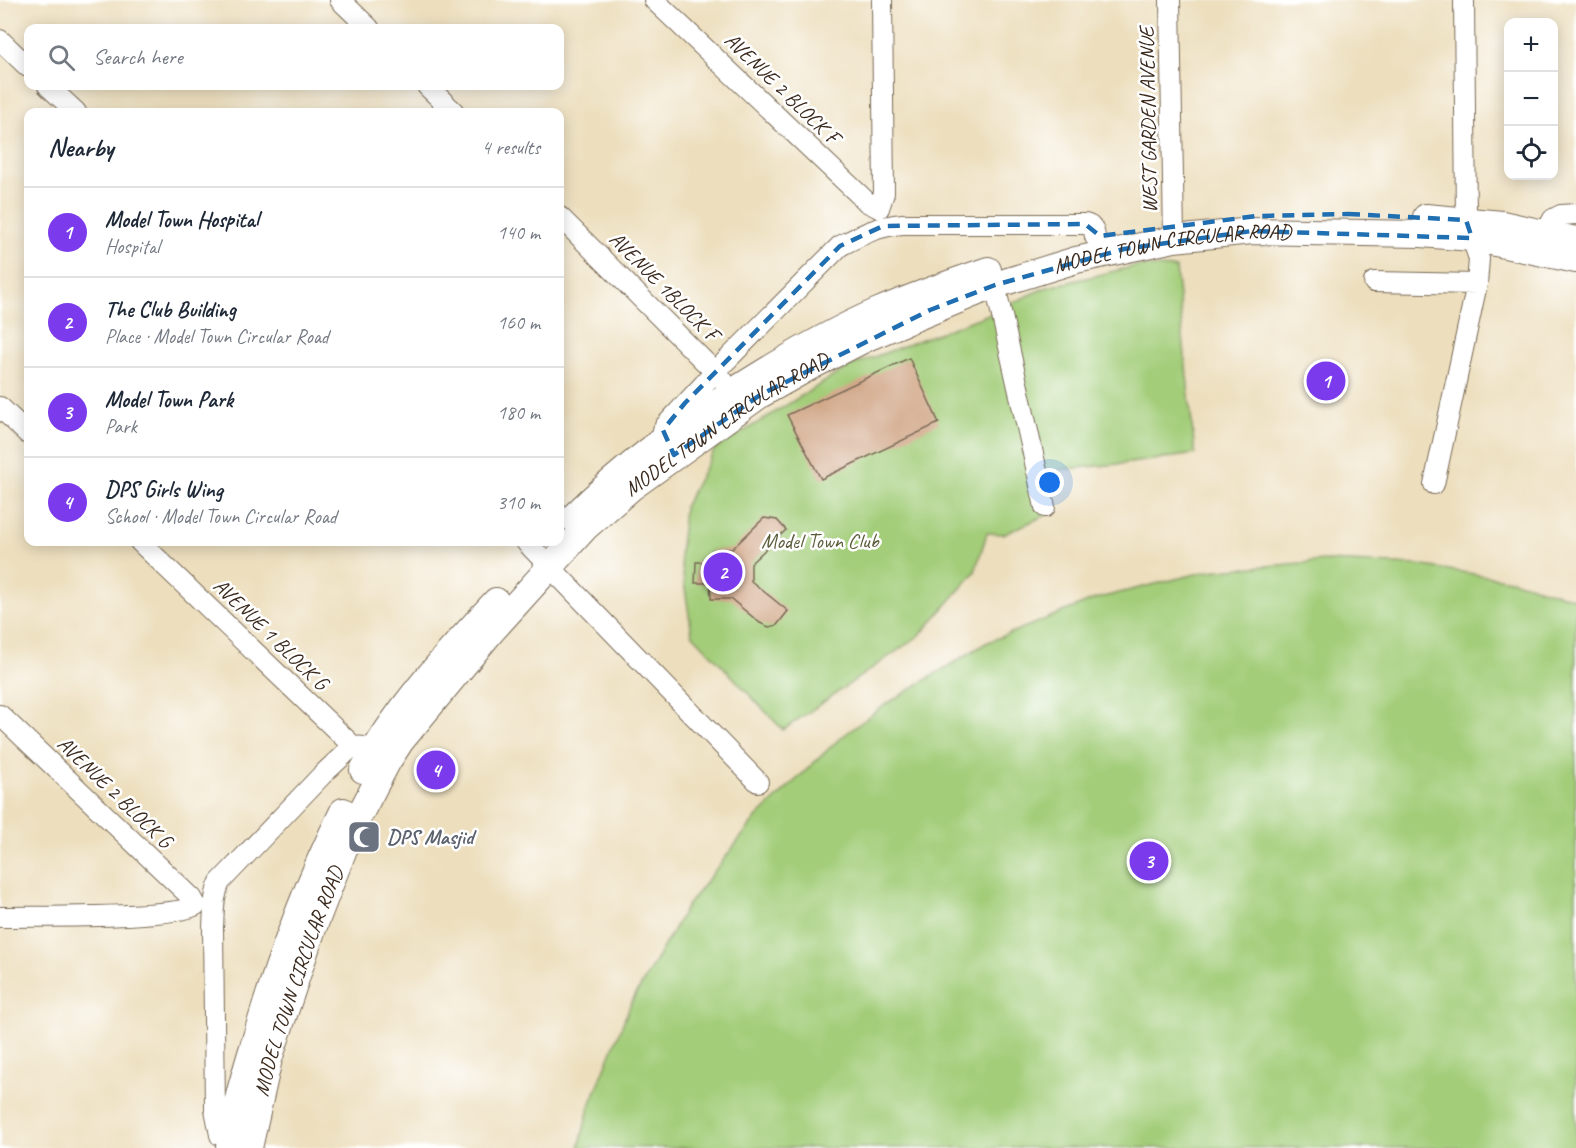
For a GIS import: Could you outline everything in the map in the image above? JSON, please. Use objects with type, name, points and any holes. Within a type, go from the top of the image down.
[{"type":"main road","name":"MODEL TOWN CIRCULAR ROAD","points":[[564,527],[602,489],[669,447],[807,368],[869,337],[995,285],[1173,232],[1257,216],[1348,214],[1415,216],[1576,260]]},
{"type":"main road","name":"MODEL TOWN CIRCULAR ROAD","points":[[1469,229],[1546,232],[1576,240]]},
{"type":"main road","name":"MODEL TOWN CIRCULAR ROAD","points":[[564,539],[585,528],[631,488],[694,416],[801,349],[874,313],[966,278],[1095,237],[1173,232]]},
{"type":"main road","name":"MODEL TOWN CIRCULAR ROAD","points":[[236,1145],[248,1064],[262,1015],[300,906],[322,854],[371,753],[410,698],[541,551]]},
{"type":"street","points":[[340,0],[365,24]]},
{"type":"street","name":"AVENUE 2 BLOCK F","points":[[654,0],[881,217]]},
{"type":"street","points":[[669,447],[663,430],[666,425],[840,246],[864,233],[881,217],[885,193],[882,0]]},
{"type":"street","name":"WEST GARDEN AVENUE","points":[[1170,0],[1173,232]]},
{"type":"street","points":[[1434,484],[1477,284],[1479,259],[1469,229],[1464,0]]},
{"type":"street","points":[[0,40],[24,63]]},
{"type":"street","points":[[52,90],[72,108]]},
{"type":"street","points":[[431,90],[450,108]]},
{"type":"street","points":[[1546,232],[1553,219],[1561,215],[1576,214]]},
{"type":"street","points":[[881,217],[903,224],[1085,224],[1095,230],[1095,237]]},
{"type":"street","name":"AVENUE 1BLOCK F","points":[[564,221],[716,371],[733,391]]},
{"type":"street","points":[[1374,282],[1477,284]]},
{"type":"street","points":[[995,285],[1045,507]]},
{"type":"street","points":[[0,407],[24,430]]},
{"type":"street","name":"AVENUE 1 BLOCK G","points":[[144,546],[371,753]]},
{"type":"street","points":[[541,551],[758,782]]},
{"type":"street","name":"AVENUE 2 BLOCK G","points":[[0,715],[192,898],[205,905]]},
{"type":"street","points":[[236,1145],[220,1135],[215,1109],[205,905],[220,882],[322,775],[371,753]]},
{"type":"street","points":[[0,917],[115,915],[179,910],[205,905]]},
{"type":"highlighted area","points":[[1348,214],[1466,220],[1472,238],[1252,231],[1124,249],[995,285],[930,310],[760,395],[674,455],[663,430],[685,403],[840,246],[883,226],[1085,224],[1100,236],[1257,216]]},
{"type":"green space","name":"Model Town Club","points":[[1136,266],[1176,268],[1195,454],[1034,472],[1053,512],[1004,534],[987,533],[975,572],[920,635],[783,730],[692,634],[680,556],[684,507],[715,449],[850,366],[992,313],[1044,288]]},
{"type":"green space","points":[[1325,561],[1418,565],[1511,580],[1576,599],[1576,1148],[579,1148],[589,1108],[631,1003],[687,906],[757,817],[839,739],[886,704],[986,643],[1095,599],[1208,571]]},
{"type":"building","points":[[909,358],[939,423],[821,479],[787,415]]},
{"type":"building","points":[[764,518],[777,520],[786,530],[751,563],[751,581],[788,611],[777,625],[769,627],[760,623],[731,599],[711,599],[710,583],[695,583],[696,562],[712,562],[712,550],[732,549]]},
{"type":"place","name":"Model Town Hospital","points":[[1326,381]]},
{"type":"place","name":"The Club Building","points":[[723,572]]},
{"type":"place","name":"DPS Girls Wing","points":[[436,770]]},
{"type":"place","name":"DPS Masjid","points":[[364,837]]},
{"type":"place","name":"Model Town Park","points":[[1149,861]]}]
